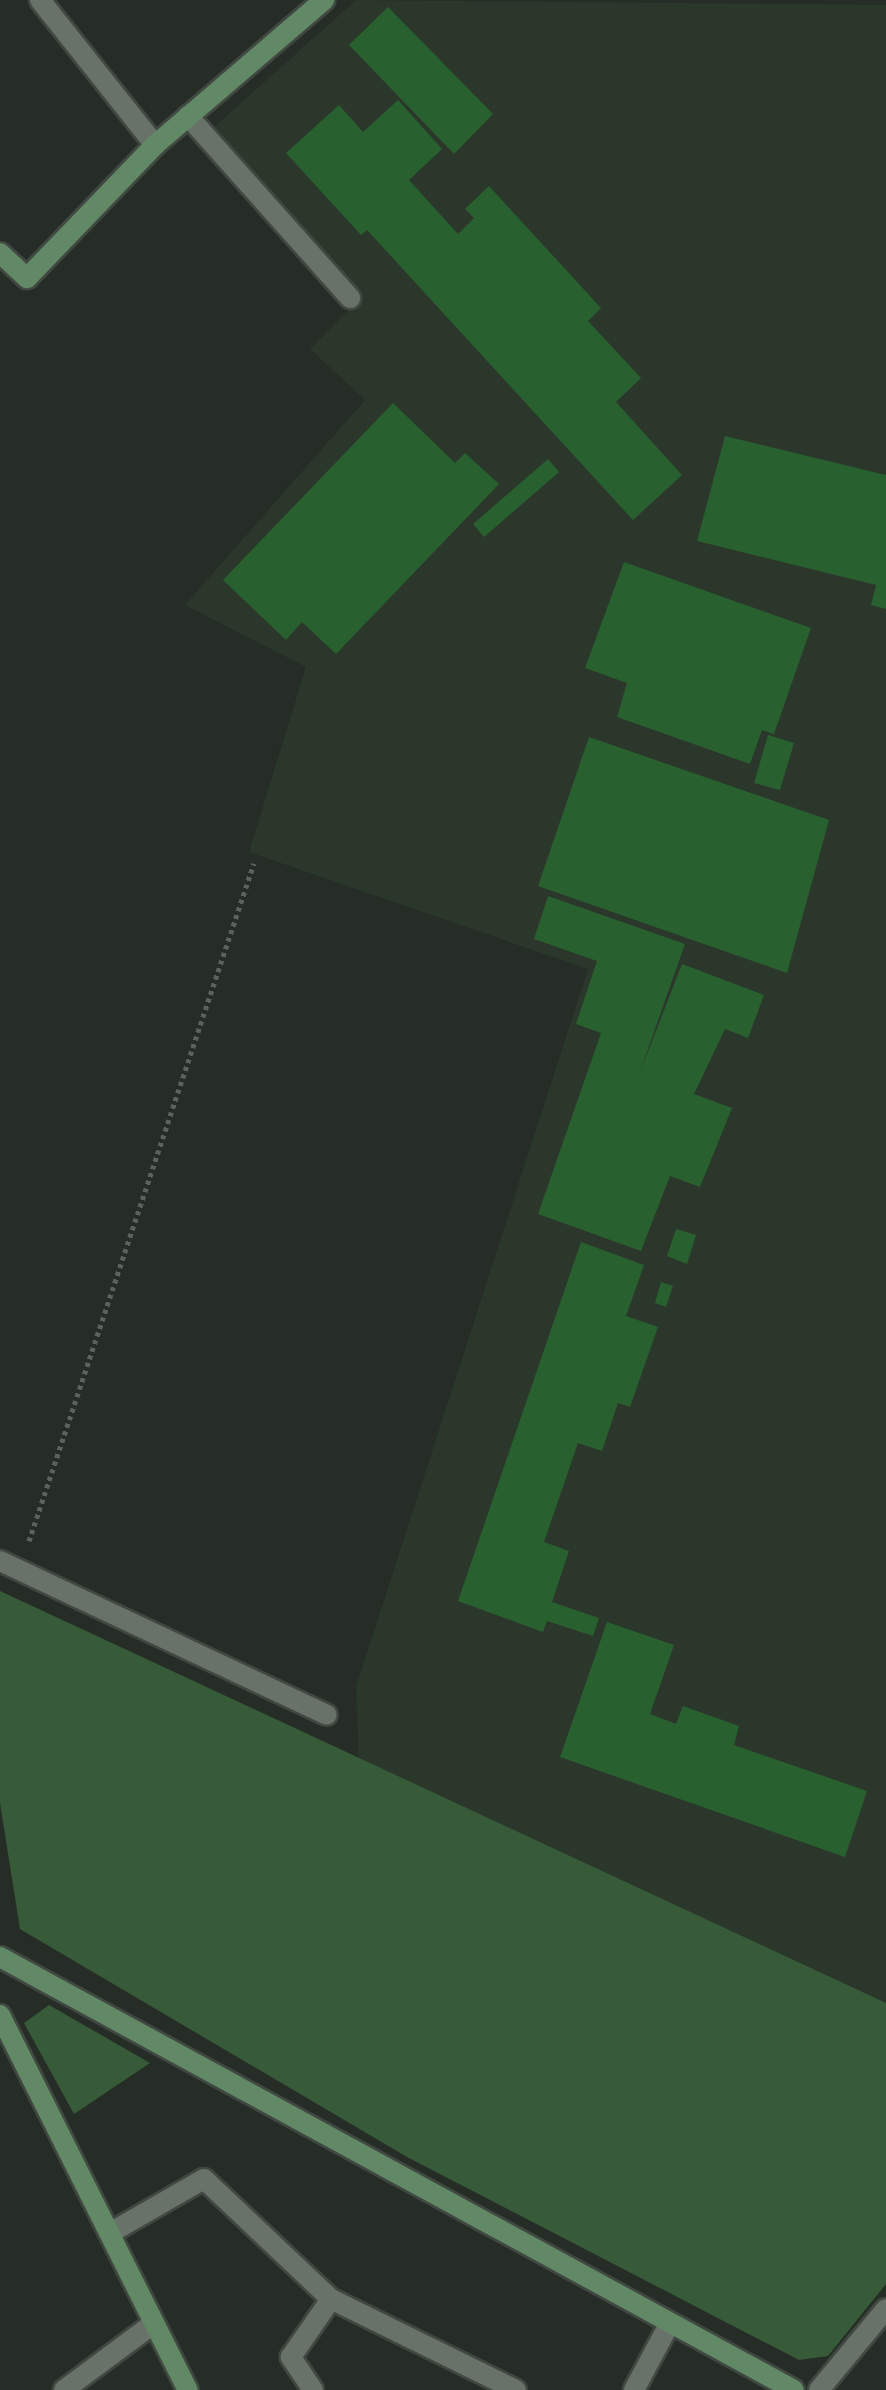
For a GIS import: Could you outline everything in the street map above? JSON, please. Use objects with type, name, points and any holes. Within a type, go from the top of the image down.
[{"type":"street","points":[[40,0],[155,145]]},
{"type":"street","points":[[0,253],[27,278],[155,145],[324,0]]},
{"type":"street","points":[[188,116],[350,298]]},
{"type":"street","points":[[10,1566],[327,1715]]},
{"type":"street","points":[[0,1957],[794,2390]]},
{"type":"street","points":[[0,2015],[188,2390]]},
{"type":"street","points":[[110,2233],[204,2179],[331,2299],[516,2390]]},
{"type":"street","points":[[313,2390],[291,2357],[331,2299]]},
{"type":"street","points":[[819,2390],[886,2309]]},
{"type":"street","points":[[634,2390],[670,2323]]},
{"type":"street","points":[[64,2390],[153,2324]]},
{"type":"path","points":[[10,1566],[254,863]]},
{"type":"shaded area","points":[[356,0],[886,5],[886,2012],[360,1784],[356,1687],[588,969],[249,852],[306,667],[185,605],[365,400],[310,349],[361,297],[213,128]]},
{"type":"green space","points":[[0,1591],[886,2003],[886,2284],[828,2356],[799,2360],[407,2157],[20,1929],[0,1803]]},
{"type":"green space","points":[[49,2005],[150,2063],[74,2114],[24,2023]]},
{"type":"building","points":[[388,7],[493,114],[454,154],[349,45]]},
{"type":"building","points":[[398,100],[442,149],[409,180],[458,234],[474,218],[465,209],[489,186],[601,308],[588,321],[641,378],[616,402],[682,475],[633,520],[367,230],[361,235],[286,153],[339,105],[363,132]]},
{"type":"building","points":[[393,403],[455,463],[465,453],[499,484],[336,654],[302,622],[286,640],[223,580]]},
{"type":"building","points":[[725,436],[886,475],[886,609],[871,605],[876,585],[697,541]]},
{"type":"building","points":[[548,459],[559,472],[484,537],[473,524]]},
{"type":"building","points":[[624,562],[811,628],[774,734],[762,730],[750,764],[617,717],[627,683],[585,668]]},
{"type":"building","points":[[768,735],[794,743],[780,790],[754,783]]},
{"type":"building","points":[[589,737],[829,820],[787,973],[538,886]]},
{"type":"building","points":[[548,896],[685,944],[640,1072],[682,964],[764,995],[748,1038],[725,1029],[694,1094],[732,1108],[700,1187],[670,1176],[641,1251],[538,1214],[601,1033],[576,1024],[597,961],[534,939]]},
{"type":"building","points":[[676,1229],[696,1235],[687,1264],[667,1256]]},
{"type":"building","points":[[581,1242],[644,1265],[626,1316],[658,1327],[630,1407],[618,1403],[602,1451],[578,1443],[544,1542],[569,1551],[552,1602],[599,1618],[593,1636],[547,1621],[543,1632],[458,1601]]},
{"type":"building","points":[[661,1282],[673,1286],[666,1307],[655,1303]]},
{"type":"building","points":[[607,1622],[674,1645],[650,1714],[676,1724],[683,1706],[739,1726],[734,1745],[867,1791],[845,1857],[560,1757]]}]
